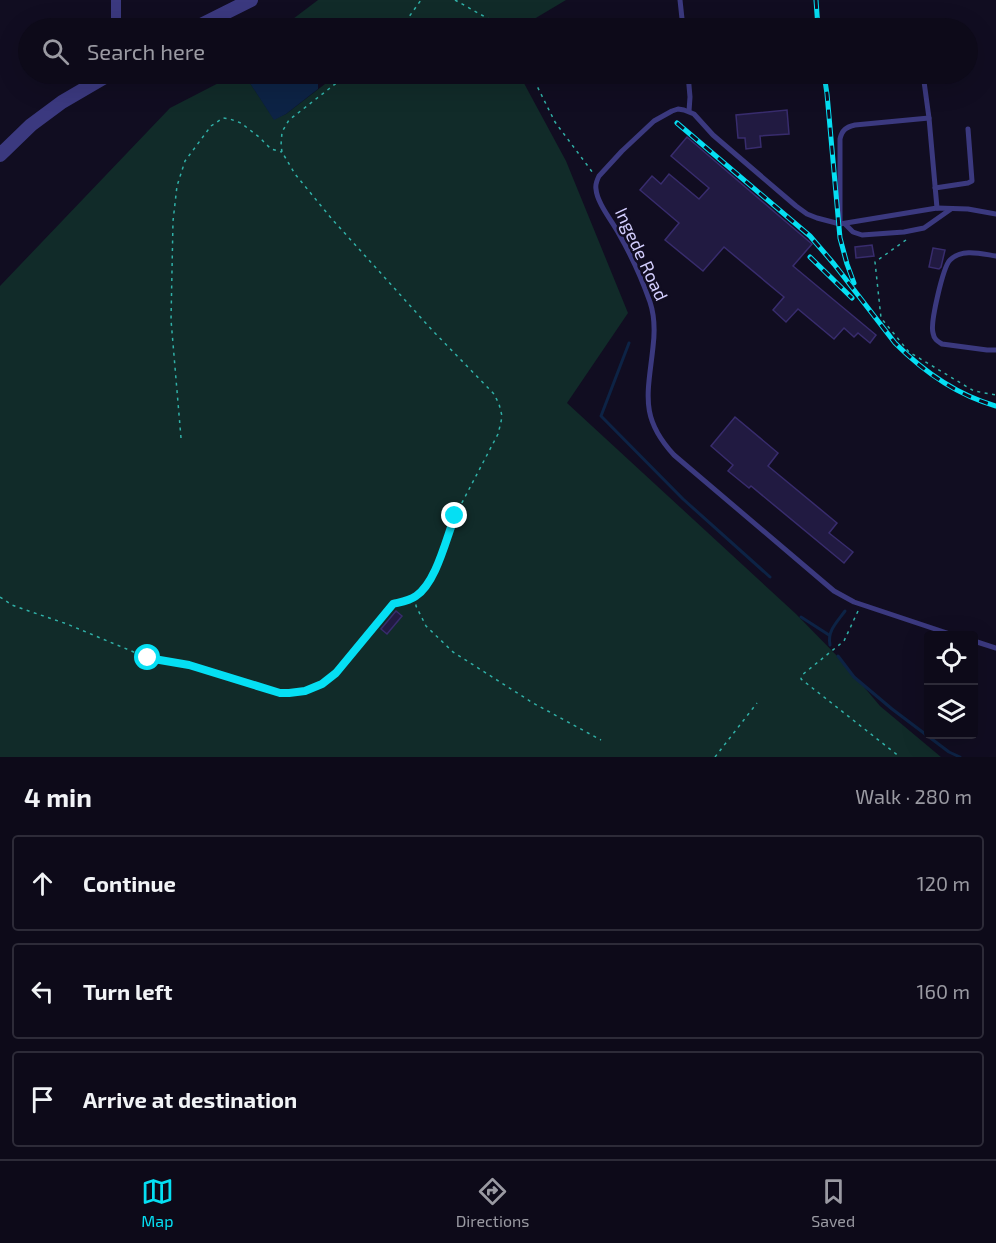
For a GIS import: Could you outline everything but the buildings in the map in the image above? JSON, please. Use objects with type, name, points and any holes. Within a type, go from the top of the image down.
[{"type":"street","points":[[116,0],[116,18]]},
{"type":"street","points":[[215,18],[250,0]]},
{"type":"street","points":[[0,155],[31,125],[62,102],[93,84]]},
{"type":"lane","points":[[680,0],[682,18]]},
{"type":"lane","points":[[689,84],[689,111]]},
{"type":"lane","points":[[925,84],[930,118],[937,208]]},
{"type":"lane","points":[[598,178],[622,151],[654,121],[678,109],[689,111],[731,151],[807,214],[842,224],[853,232],[862,235],[924,228],[952,208]]},
{"type":"lane","points":[[842,224],[840,139],[842,131],[848,126],[930,118]]},
{"type":"lane","points":[[935,188],[972,181],[968,129]]},
{"type":"lane","name":"Ingede Road","points":[[598,178],[595,188],[597,193],[642,281],[653,311],[655,331],[648,378],[648,406],[658,436],[674,455],[821,581],[843,597],[941,631]]},
{"type":"lane","points":[[842,224],[937,208],[985,211],[996,214]]},
{"type":"lane","points":[[996,256],[966,253],[950,260],[944,273],[932,326],[936,340],[942,344],[996,350]]},
{"type":"lane","points":[[978,642],[996,648]]},
{"type":"path","points":[[408,18],[421,0]]},
{"type":"path","points":[[455,0],[487,18]]},
{"type":"path","points":[[0,597],[12,605],[67,624],[148,658],[189,665],[272,691],[289,693],[314,688],[329,679],[393,604],[416,596],[430,581],[455,516],[498,434],[501,422],[499,404],[494,394],[432,330],[332,218],[295,174],[282,152],[282,132],[289,120],[335,84]]},
{"type":"path","points":[[536,84],[555,122],[598,178]]},
{"type":"path","points":[[181,438],[171,298],[173,221],[177,186],[185,161],[211,126],[223,118],[241,123],[271,149],[282,152]]},
{"type":"path","points":[[904,241],[875,262],[881,318],[909,352],[974,391],[996,395]]},
{"type":"path","points":[[416,596],[416,606],[426,626],[453,652],[533,703],[602,740]]},
{"type":"path","points":[[861,604],[844,641],[802,675],[801,679],[900,757]]},
{"type":"path","points":[[715,757],[757,703]]},
{"type":"green space","points":[[318,0],[566,0],[536,18],[294,18]]},
{"type":"green space","points":[[217,84],[251,84],[274,119],[286,114],[325,84],[524,84],[566,161],[628,313],[567,403],[796,614],[843,662],[880,706],[941,757],[0,757],[0,286],[170,108]]},
{"type":"water","points":[[251,84],[318,84],[318,89],[286,114],[274,120]]},
{"type":"waterway","points":[[629,343],[601,416],[683,499],[770,577]]},
{"type":"waterway","points":[[830,645],[831,631],[845,611]]},
{"type":"waterway","points":[[801,617],[829,635]]},
{"type":"waterway","points":[[838,656],[854,677],[892,709],[949,752],[960,757]]},
{"type":"railway","points":[[816,0],[817,18]]},
{"type":"railway","points":[[826,84],[840,238],[854,283]]},
{"type":"railway","points":[[677,123],[810,236],[906,354],[929,373],[955,389],[996,406]]},
{"type":"railway","points":[[810,257],[852,298]]},
{"type":"route","points":[[148,658],[189,665],[280,693],[297,693],[314,688],[336,673],[393,604],[416,596],[430,581],[455,516]]}]
